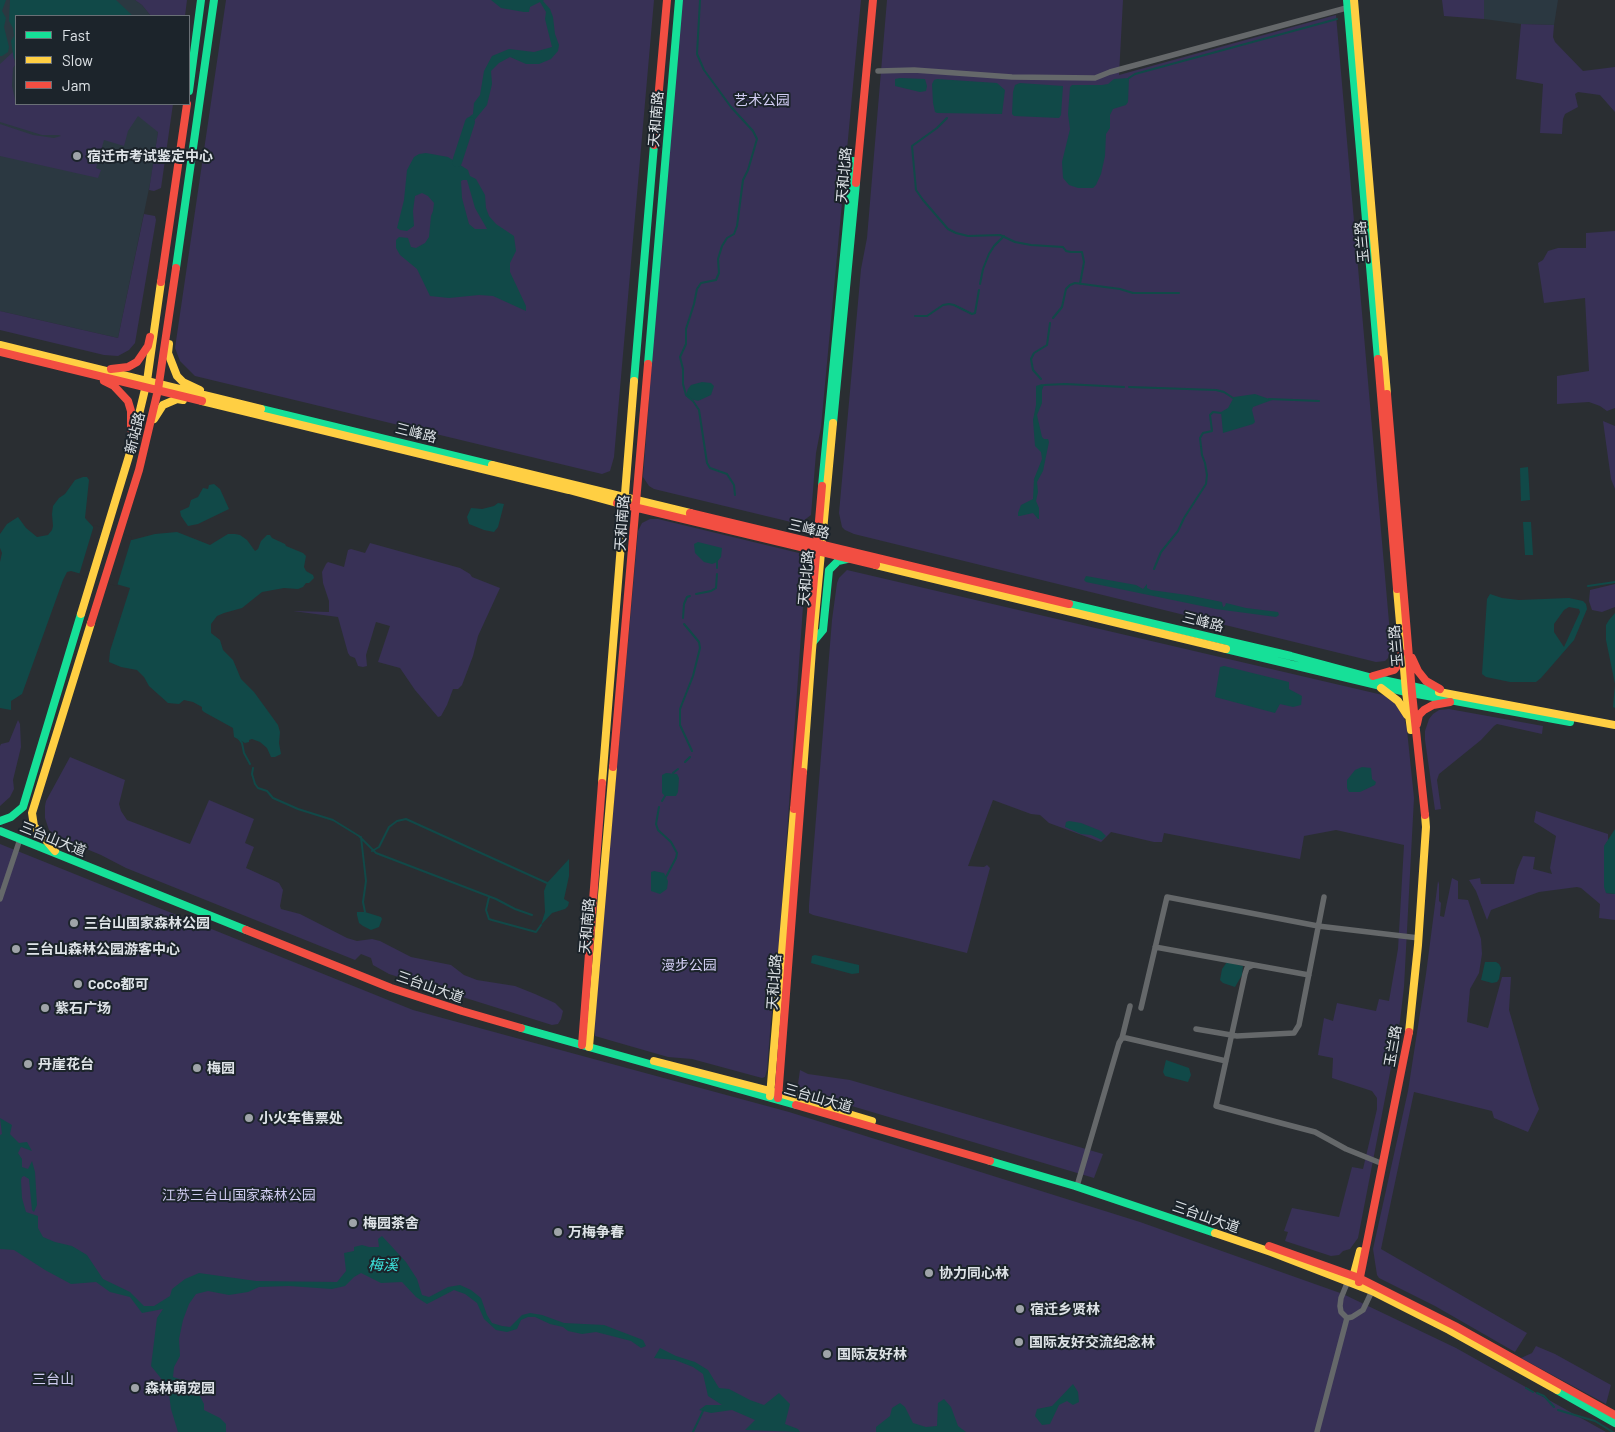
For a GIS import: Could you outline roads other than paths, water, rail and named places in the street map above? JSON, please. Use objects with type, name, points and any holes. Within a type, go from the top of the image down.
[{"type":"street","points":[[190,83],[201,0]]},
{"type":"street","name":"新站路","points":[[53,849],[34,826],[32,813],[141,459],[159,388],[214,0]]},
{"type":"street","name":"天和南路","points":[[585,1044],[623,501],[667,0]]},
{"type":"street","name":"天和南路","points":[[585,1044],[636,504],[679,0]]},
{"type":"street","name":"天和北路","points":[[774,1095],[819,547],[867,0]]},
{"type":"street","name":"天和北路","points":[[774,1095],[813,642],[819,547],[873,0]]},
{"type":"street","points":[[878,71],[914,70],[1012,78],[1090,79],[1351,3]]},
{"type":"street","name":"玉兰路","points":[[1317,1432],[1347,1318],[1341,1312],[1341,1298],[1354,1281],[1382,1164],[1410,1026],[1426,827],[1409,689],[1351,3]]},
{"type":"street","name":"新站路","points":[[0,821],[11,817],[23,807],[129,456],[147,384],[187,105]]},
{"type":"street","points":[[72,366],[119,369],[137,362],[148,346],[158,312]]},
{"type":"street","points":[[169,315],[168,353],[177,376],[183,382],[222,403]]},
{"type":"street","name":"三峰路","points":[[0,345],[72,366]]},
{"type":"street","name":"三峰路","points":[[0,352],[72,366],[147,384],[569,490],[1000,586],[1409,689],[1615,731]]},
{"type":"street","points":[[72,366],[114,386],[122,392],[128,401],[132,422],[129,456]]},
{"type":"street","points":[[141,459],[156,414],[162,405],[177,399],[222,403]]},
{"type":"street","name":"三峰路","points":[[819,547],[850,558],[1368,679]]},
{"type":"street","points":[[813,642],[823,630],[829,570],[838,561],[850,558]]},
{"type":"street","points":[[1368,679],[1394,670],[1401,658],[1405,638]]},
{"type":"street","points":[[1405,638],[1414,662],[1426,681],[1458,699]]},
{"type":"street","points":[[1368,679],[1398,701],[1408,717],[1415,736]]},
{"type":"street","points":[[1415,736],[1419,716],[1424,710],[1433,705],[1458,699]]},
{"type":"street","name":"三峰路","points":[[1458,699],[1615,726]]},
{"type":"street","name":"三台山大道","points":[[0,826],[96,870],[391,988],[462,1011],[774,1095],[1077,1184],[1354,1281],[1450,1323],[1615,1415]]},
{"type":"street","name":"三台山大道","points":[[0,831],[53,849]]},
{"type":"street","points":[[0,899],[20,839]]},
{"type":"street","points":[[1141,1008],[1166,897],[1319,926],[1417,938]]},
{"type":"street","points":[[1196,1029],[1231,1035],[1294,1033],[1299,1025],[1324,897]]},
{"type":"street","points":[[1155,947],[1309,976]]},
{"type":"street","points":[[1253,965],[1247,968],[1216,1106],[1315,1132],[1346,1149],[1382,1164]]},
{"type":"street","points":[[1077,1184],[1130,1006]]},
{"type":"street","points":[[1122,1038],[1226,1061]]},
{"type":"street","name":"三台山大道","points":[[1354,1281],[1449,1330],[1615,1423]]},
{"type":"street","points":[[1347,1318],[1363,1310],[1372,1291]]},
{"type":"water","points":[[0,0],[6,0],[2,11],[6,18],[4,27],[9,47],[8,52],[2,56],[0,56]]},
{"type":"water","points":[[10,0],[116,0],[132,15],[15,15],[15,60],[11,41],[14,36],[13,28],[9,21]]},
{"type":"water","points":[[491,0],[544,0],[553,17],[555,34],[559,45],[558,51],[551,59],[539,64],[526,64],[510,57],[499,63],[491,71],[492,84],[487,105],[473,122],[468,121],[469,117],[473,114],[474,103],[480,95],[484,71],[492,56],[509,49],[534,52],[552,47],[545,19],[546,12],[540,2],[530,7],[529,12],[524,12],[501,8]]},
{"type":"water","points":[[1129,78],[1128,102],[1126,105],[1113,109],[1110,115],[1110,128],[1106,134],[1105,156],[1101,174],[1096,185],[1093,188],[1078,188],[1069,185],[1063,178],[1062,162],[1070,129],[1068,114],[1070,87],[1072,85],[1102,85],[1108,84],[1114,79]]},
{"type":"water","points":[[895,79],[925,79],[926,91],[920,92],[895,86]]},
{"type":"water","points":[[937,79],[997,83],[1005,90],[1002,114],[935,112],[932,84]]},
{"type":"water","points":[[1020,83],[1063,86],[1061,115],[1059,118],[1014,116],[1012,114],[1013,92],[1015,85]]},
{"type":"water","points":[[426,153],[448,157],[468,170],[470,176],[476,179],[485,195],[489,216],[496,224],[514,236],[516,251],[510,263],[510,272],[526,306],[526,311],[493,296],[479,295],[449,298],[430,296],[417,269],[400,255],[396,248],[396,240],[399,237],[408,238],[411,247],[416,248],[425,243],[429,237],[434,203],[428,196],[422,193],[415,196],[414,226],[407,231],[397,228],[404,200],[407,170],[414,157]],"holes":[[[467,180],[475,208],[487,229],[475,229],[469,224],[462,198],[461,181]]]},
{"type":"water","points":[[702,382],[711,383],[714,386],[711,395],[698,401],[688,398],[686,395],[691,385]]},
{"type":"water","points":[[1044,385],[1042,403],[1037,415],[1042,437],[1048,439],[1049,442],[1043,471],[1037,482],[1038,492],[1036,501],[1039,508],[1038,519],[1033,513],[1018,516],[1018,513],[1021,505],[1033,499],[1034,479],[1042,459],[1041,452],[1035,446],[1033,420],[1036,405],[1036,386]]},
{"type":"water","points":[[1255,394],[1272,400],[1253,407],[1255,422],[1253,424],[1223,433],[1221,412],[1228,408],[1234,397]]},
{"type":"water","points":[[1528,467],[1530,500],[1521,501],[1520,468]]},
{"type":"water","points":[[87,477],[89,480],[85,518],[94,528],[132,540],[155,534],[177,532],[210,545],[228,534],[235,534],[247,540],[255,551],[258,549],[261,541],[267,535],[270,535],[272,538],[306,556],[304,567],[314,578],[309,583],[298,589],[284,588],[262,592],[242,608],[217,616],[211,624],[211,633],[220,640],[223,650],[233,660],[241,679],[254,692],[278,725],[281,754],[271,757],[267,748],[260,742],[252,739],[245,743],[234,737],[233,728],[204,712],[202,707],[193,702],[184,700],[179,704],[168,703],[149,686],[137,670],[121,667],[109,662],[110,651],[130,588],[71,571],[67,572],[63,580],[22,694],[11,701],[11,710],[0,708],[0,562],[2,553],[0,534],[7,524],[18,517],[26,528],[37,537],[48,535],[53,526],[53,506],[75,480]]},
{"type":"water","points":[[214,484],[220,489],[229,509],[198,524],[188,526],[180,511],[189,507],[191,500],[198,497],[203,488],[208,489],[209,485]]},
{"type":"water","points":[[498,503],[504,504],[498,527],[494,532],[469,524],[467,517],[471,508],[482,509]]},
{"type":"water","points":[[1523,522],[1531,522],[1533,555],[1525,555]]},
{"type":"water","points":[[698,542],[722,548],[721,557],[717,562],[712,564],[704,562],[695,553],[694,544]]},
{"type":"water","points":[[1086,576],[1136,585],[1143,589],[1147,584],[1147,588],[1151,590],[1222,602],[1223,607],[1226,603],[1246,608],[1278,612],[1279,615],[1276,617],[1216,609],[1086,582],[1084,580]]},
{"type":"water","points":[[1490,594],[1519,600],[1569,598],[1583,601],[1587,609],[1574,640],[1541,678],[1536,682],[1510,682],[1486,677],[1482,674],[1487,599]],"holes":[[[1569,607],[1579,609],[1580,612],[1564,647],[1554,632],[1554,624],[1564,610]]]},
{"type":"water","points":[[1615,613],[1615,684],[1606,640],[1606,625]]},
{"type":"water","points":[[1224,666],[1289,682],[1289,689],[1302,696],[1301,705],[1293,707],[1280,704],[1275,713],[1215,697],[1220,667]]},
{"type":"water","points":[[1615,684],[1615,708],[1613,707]]},
{"type":"water","points":[[1362,767],[1371,768],[1372,779],[1376,782],[1375,785],[1360,792],[1349,792],[1347,780],[1355,770]]},
{"type":"water","points":[[666,773],[677,774],[679,778],[676,796],[665,796],[662,793],[662,775]]},
{"type":"water","points":[[1066,822],[1081,823],[1101,831],[1106,836],[1102,840],[1091,835],[1081,834],[1065,827]]},
{"type":"water","points":[[1615,829],[1615,894],[1606,893],[1604,887],[1604,846]]},
{"type":"water","points":[[569,859],[569,876],[564,899],[569,902],[568,906],[565,909],[552,913],[541,925],[545,912],[544,891],[547,883]]},
{"type":"water","points":[[651,872],[664,873],[668,881],[667,889],[660,894],[651,891]]},
{"type":"water","points":[[357,912],[365,912],[381,917],[379,927],[371,930],[363,926],[359,923]]},
{"type":"water","points":[[815,955],[859,965],[859,973],[852,974],[811,963],[812,956]]},
{"type":"water","points":[[1227,962],[1243,966],[1242,975],[1235,987],[1220,980],[1222,969]]},
{"type":"water","points":[[1485,962],[1496,962],[1499,964],[1501,968],[1497,982],[1492,983],[1481,980]]},
{"type":"water","points":[[1166,1060],[1189,1068],[1191,1075],[1188,1082],[1165,1076],[1163,1072]]},
{"type":"water","name":"梅溪","points":[[0,1118],[12,1125],[10,1134],[19,1143],[27,1142],[32,1151],[21,1147],[18,1153],[22,1159],[22,1167],[28,1169],[32,1161],[35,1172],[37,1205],[34,1212],[32,1210],[29,1179],[24,1176],[21,1180],[22,1198],[26,1212],[38,1216],[38,1228],[43,1237],[72,1246],[87,1255],[103,1279],[130,1292],[144,1306],[154,1306],[170,1296],[172,1289],[185,1279],[199,1273],[256,1281],[337,1282],[346,1271],[344,1253],[354,1251],[354,1247],[362,1245],[379,1247],[378,1239],[382,1236],[406,1262],[417,1279],[422,1295],[429,1297],[448,1287],[460,1285],[471,1290],[481,1298],[492,1323],[510,1327],[522,1315],[530,1313],[564,1323],[604,1325],[643,1340],[646,1346],[641,1348],[631,1341],[596,1332],[582,1334],[568,1331],[563,1327],[550,1324],[535,1317],[521,1320],[517,1329],[507,1332],[496,1330],[484,1319],[477,1303],[465,1294],[454,1290],[427,1304],[416,1297],[402,1282],[381,1283],[361,1273],[345,1286],[332,1289],[289,1286],[259,1287],[248,1292],[229,1295],[208,1291],[196,1294],[189,1304],[183,1320],[179,1339],[180,1356],[174,1367],[173,1377],[189,1382],[197,1390],[204,1404],[204,1410],[220,1418],[226,1424],[226,1432],[178,1432],[171,1409],[168,1387],[151,1366],[157,1318],[163,1309],[142,1313],[130,1297],[110,1292],[96,1282],[71,1284],[14,1250],[0,1249],[0,1135],[2,1134]]},
{"type":"water","points":[[660,1348],[695,1362],[708,1370],[719,1388],[729,1389],[750,1400],[764,1405],[779,1393],[790,1404],[785,1424],[798,1429],[800,1432],[745,1430],[755,1420],[732,1410],[711,1413],[699,1410],[706,1405],[722,1405],[708,1396],[703,1374],[693,1367],[675,1360],[654,1358]]},
{"type":"water","points":[[1073,1384],[1078,1392],[1079,1402],[1073,1405],[1067,1401],[1059,1405],[1050,1424],[1042,1425],[1035,1416],[1037,1409],[1052,1406]]},
{"type":"water","points":[[944,1399],[951,1407],[958,1426],[966,1432],[876,1432],[876,1427],[890,1416],[892,1408],[900,1403],[905,1407],[913,1423],[926,1427],[937,1426],[938,1403]]},
{"type":"waterway","points":[[700,0],[697,54],[704,70],[731,107],[753,131],[757,139],[748,170],[743,180],[737,226],[734,234],[727,238],[722,246],[718,259],[719,273],[716,280],[701,283],[697,289],[686,329],[686,344],[680,357],[686,395],[699,410],[707,463],[710,468],[727,474],[734,485],[735,495]]},
{"type":"waterway","points":[[1129,78],[1135,74],[1337,19]]},
{"type":"waterway","points":[[947,118],[937,128],[912,146],[916,190],[923,200],[948,229],[956,233],[968,236],[1000,235],[1015,242],[1063,247],[1066,251],[1082,252],[1084,262],[1080,284]]},
{"type":"waterway","points":[[457,162],[470,122]]},
{"type":"waterway","points":[[980,284],[989,254],[1004,236]]},
{"type":"waterway","points":[[1053,318],[1062,307],[1066,289],[1075,283],[1120,289],[1133,293],[1179,293]]},
{"type":"waterway","points":[[915,316],[927,316],[943,305],[949,304],[972,314],[975,313],[979,290]]},
{"type":"waterway","points":[[1041,379],[1033,370],[1031,359],[1034,353],[1047,345],[1050,323]]},
{"type":"waterway","points":[[1044,385],[1065,384],[1124,387]]},
{"type":"waterway","points":[[1129,387],[1216,390],[1224,392],[1233,398]]},
{"type":"waterway","points":[[1269,399],[1319,401]]},
{"type":"waterway","points":[[1154,569],[1161,552],[1178,531],[1206,484],[1207,475],[1200,438],[1203,433],[1212,431],[1210,415],[1213,412],[1221,413]]},
{"type":"waterway","points":[[717,562],[717,568]]},
{"type":"waterway","points":[[696,594],[716,588],[717,574]]},
{"type":"waterway","points":[[1588,586],[1615,582]]},
{"type":"waterway","points":[[683,618],[684,604],[687,597],[690,596]]},
{"type":"waterway","points":[[684,624],[699,642],[700,648],[693,676],[680,709],[680,725],[692,751]]},
{"type":"waterway","points":[[239,739],[250,764]]},
{"type":"waterway","points":[[685,762],[690,757]]},
{"type":"waterway","points":[[253,768],[252,774],[258,788],[267,791],[273,798],[298,809],[333,820],[359,836],[376,853],[496,899],[532,915]]},
{"type":"waterway","points":[[673,773],[678,769]]},
{"type":"waterway","points":[[662,801],[665,796]]},
{"type":"waterway","points":[[659,807],[656,824],[658,830],[671,842],[677,853],[666,877]]},
{"type":"waterway","points":[[372,851],[379,847],[389,827],[397,821],[406,819],[547,883]]},
{"type":"waterway","points":[[361,837],[366,881],[363,902],[365,912]]},
{"type":"waterway","points":[[489,897],[486,910],[489,919],[536,932],[541,925]]},
{"type":"waterway","points":[[1526,1388],[1533,1392]]},
{"type":"waterway","points":[[1537,1393],[1544,1396],[1554,1407]]},
{"type":"waterway","points":[[1558,1410],[1595,1421],[1613,1432]]},
{"type":"waterway","points":[[693,1432],[703,1411]]},
{"type":"place","name":"宿迁市考试鉴定中心","points":[[77,156]]},
{"type":"place","name":"三台山国家森林公园","points":[[74,923]]},
{"type":"place","name":"三台山森林公园游客中心","points":[[16,949]]},
{"type":"place","name":"CoCo都可","points":[[78,984]]},
{"type":"place","name":"紫石广场","points":[[45,1008]]},
{"type":"place","name":"丹崖花台","points":[[28,1064]]},
{"type":"place","name":"梅园","points":[[197,1068]]},
{"type":"place","name":"小火车售票处","points":[[249,1118]]},
{"type":"place","name":"梅园茶舍","points":[[353,1223]]},
{"type":"place","name":"万梅争春","points":[[558,1232]]},
{"type":"place","name":"协力同心林","points":[[929,1273]]},
{"type":"place","name":"宿迁乡贤林","points":[[1020,1309]]},
{"type":"place","name":"国际友好交流纪念林","points":[[1019,1342]]},
{"type":"place","name":"国际友好林","points":[[827,1354]]},
{"type":"place","name":"森林萌宠园","points":[[135,1388]]},
{"type":"park label","name":"艺术公园","points":[[762,100]]},
{"type":"park label","name":"漫步公园","points":[[689,965]]},
{"type":"park label","name":"江苏三台山国家森林公园","points":[[239,1195]]},
{"type":"park label","name":"三台山","points":[[53,1379]]}]
